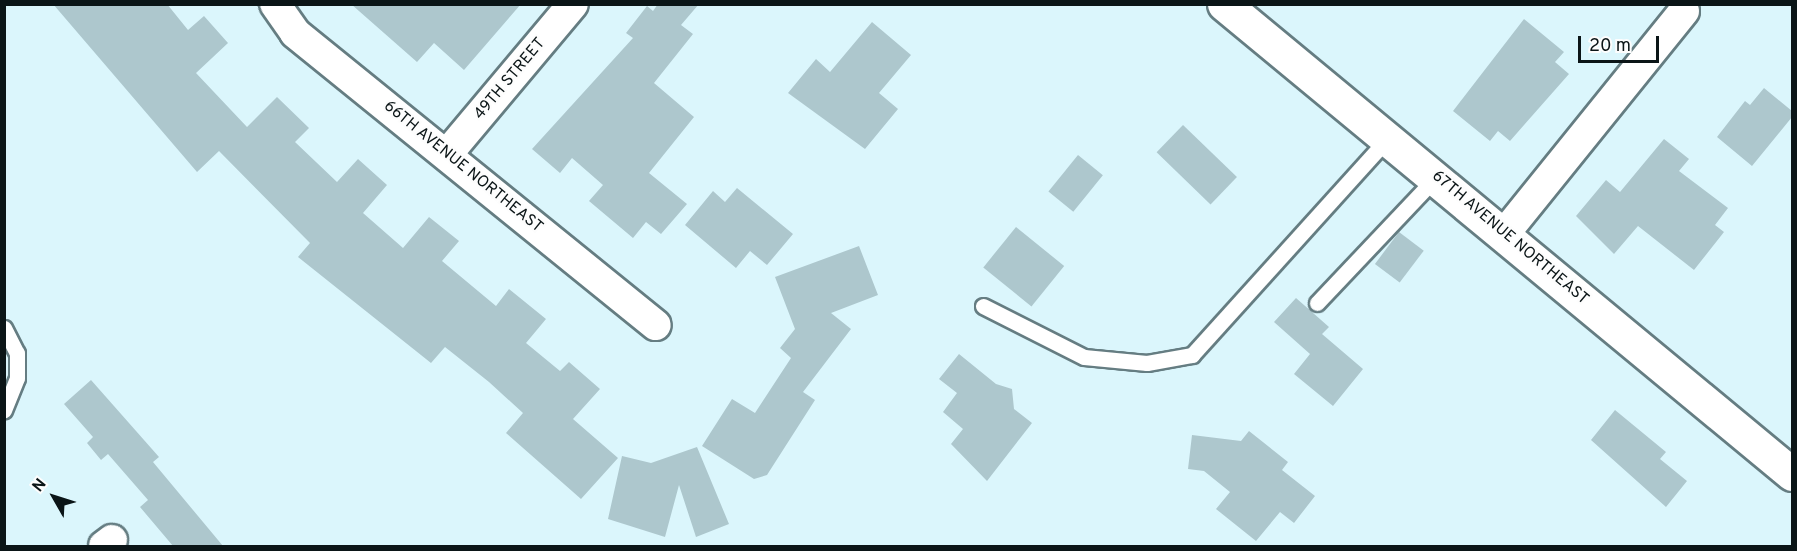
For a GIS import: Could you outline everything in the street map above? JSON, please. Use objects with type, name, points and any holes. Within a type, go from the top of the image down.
[{"type":"street","name":"66TH AVENUE NORTHEAST","points":[[275,4],[295,33],[448,153],[656,325]]},
{"type":"street","name":"49TH STREET","points":[[448,153],[573,4]]},
{"type":"street","name":"67TH AVENUE NORTHEAST","points":[[1224,4],[1505,234],[1792,474]]},
{"type":"street","points":[[1505,234],[1684,11]]},
{"type":"lane","points":[[983,306],[1084,357],[1147,363],[1192,355],[1388,138]]},
{"type":"lane","points":[[1317,303],[1436,177]]},
{"type":"lane","points":[[4,328],[17,353],[17,378],[4,410]]},
{"type":"building","points":[[53,4],[167,4],[188,30],[204,16],[228,43],[196,73],[247,127],[277,97],[309,128],[295,142],[337,182],[358,159],[387,185],[363,213],[403,248],[429,217],[459,241],[442,261],[496,306],[509,289],[546,319],[526,343],[560,371],[569,362],[600,389],[573,419],[618,458],[581,499],[506,433],[523,413],[445,347],[431,363],[298,257],[310,243],[219,151],[197,172]]},
{"type":"building","points":[[351,4],[521,4],[464,70],[434,43],[417,62]]},
{"type":"building","points":[[658,4],[699,4],[681,25],[693,34],[654,83],[694,117],[649,173],[687,204],[661,234],[646,222],[633,238],[589,201],[603,185],[572,158],[560,173],[532,149],[633,38],[626,33],[647,6],[653,11]]},
{"type":"building","points":[[1524,19],[1564,52],[1555,62],[1569,74],[1510,141],[1498,131],[1490,141],[1453,111]]},
{"type":"building","points":[[872,22],[911,55],[879,93],[898,109],[865,149],[788,93],[816,59],[830,72]]},
{"type":"building","points":[[1764,88],[1792,111],[1792,117],[1752,166],[1717,137],[1745,101],[1750,105]]},
{"type":"building","points":[[1183,125],[1237,177],[1211,204],[1157,152]]},
{"type":"building","points":[[1664,139],[1689,159],[1679,171],[1728,208],[1715,225],[1724,232],[1694,270],[1638,226],[1614,254],[1576,216],[1606,180],[1620,192]]},
{"type":"building","points":[[1078,155],[1103,175],[1073,212],[1048,192]]},
{"type":"building","points":[[737,188],[793,234],[767,265],[750,251],[736,268],[685,225],[713,191],[725,202]]},
{"type":"building","points":[[1016,227],[1064,266],[1031,306],[983,267]]},
{"type":"building","points":[[1399,232],[1424,251],[1400,283],[1375,264]]},
{"type":"building","points":[[859,246],[878,295],[831,313],[851,329],[803,392],[815,400],[767,475],[754,479],[702,446],[732,399],[755,413],[791,358],[780,348],[795,329],[775,277]]},
{"type":"building","points":[[1296,298],[1329,327],[1322,334],[1363,369],[1333,406],[1294,374],[1310,354],[1274,322]]},
{"type":"building","points":[[959,354],[996,384],[1012,389],[1014,409],[1032,423],[987,481],[951,444],[963,429],[943,412],[957,393],[939,379]]},
{"type":"building","points":[[91,380],[159,457],[153,462],[223,546],[173,546],[140,507],[148,500],[108,454],[101,460],[87,443],[93,437],[64,404]]},
{"type":"building","points":[[1615,410],[1666,452],[1660,459],[1687,481],[1666,507],[1591,440]]},
{"type":"building","points":[[1249,431],[1288,462],[1282,470],[1315,496],[1294,523],[1280,512],[1256,541],[1216,509],[1230,492],[1204,471],[1188,469],[1192,435],[1241,441]]},
{"type":"building","points":[[697,447],[729,524],[696,537],[679,485],[665,537],[608,519],[622,456],[651,463]]}]
